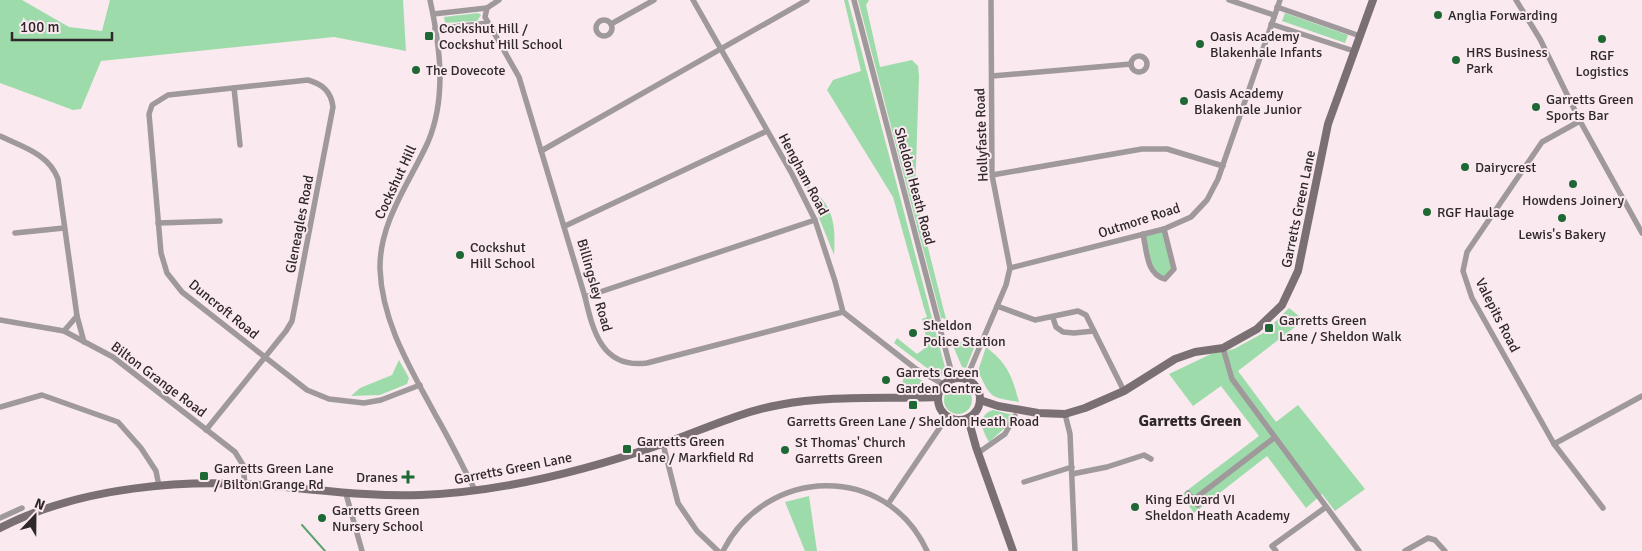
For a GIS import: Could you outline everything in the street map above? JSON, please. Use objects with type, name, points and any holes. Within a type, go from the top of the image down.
[{"type":"street","name":"Cockshut Hill","points":[[430,0],[440,58],[440,88],[432,128],[394,210],[385,234],[380,267],[388,318],[393,334],[475,490]]},
{"type":"street","points":[[433,14],[487,8],[499,0]]},
{"type":"street","points":[[611,24],[654,0]]},
{"type":"street","name":"Hengham Road","points":[[693,0],[815,220],[842,312]]},
{"type":"street","points":[[541,151],[722,50],[807,0]]},
{"type":"street","name":"Sheldon Heath Road","points":[[854,0],[953,378]]},
{"type":"street","name":"Hollyfaste Road","points":[[966,379],[1006,285],[1010,268],[992,175],[991,0]]},
{"type":"street","points":[[1229,0],[1274,15]]},
{"type":"street","name":"Outmore Road","points":[[1010,268],[1164,229],[1192,216],[1213,191],[1280,0]]},
{"type":"street","name":"Garretts Green Lane","points":[[980,400],[1019,410],[1065,414],[1124,391],[1175,359],[1196,352],[1223,348],[1258,329],[1272,316],[1290,291],[1298,271],[1328,124],[1373,0]]},
{"type":"street","points":[[1516,0],[1540,39],[1580,121],[1642,233]]},
{"type":"street","points":[[1277,7],[1360,36]]},
{"type":"street","points":[[436,29],[488,23],[485,17],[487,8]]},
{"type":"street","name":"Billingsley Road","points":[[488,23],[509,56],[519,77],[593,329],[606,350],[616,358],[640,364],[842,312]]},
{"type":"street","points":[[1271,24],[1354,52]]},
{"type":"street","points":[[992,76],[1131,64]]},
{"type":"street","name":"Gleneagles Road","points":[[206,430],[286,331],[294,316],[333,107],[327,90],[318,83],[308,80],[234,88]]},
{"type":"street","points":[[234,88],[240,145]]},
{"type":"street","name":"Duncroft Road","points":[[234,88],[168,95],[152,105],[149,114],[163,264],[173,283],[264,358],[307,390],[344,402],[374,402],[420,385]]},
{"type":"street","name":"Valepits Road","points":[[1580,121],[1542,142],[1466,252],[1463,271],[1472,298],[1554,444],[1604,508]]},
{"type":"street","points":[[564,226],[767,131]]},
{"type":"street","points":[[0,136],[39,154],[55,169],[78,316],[84,342]]},
{"type":"street","points":[[992,175],[1142,149],[1167,149],[1223,166]]},
{"type":"street","points":[[585,297],[815,220]]},
{"type":"street","points":[[158,223],[220,221]]},
{"type":"street","points":[[15,233],[64,228]]},
{"type":"street","points":[[1143,234],[1151,270],[1158,277],[1166,279],[1174,269],[1164,229]]},
{"type":"street","points":[[997,306],[1034,320],[1078,312],[1086,315],[1124,391]]},
{"type":"street","points":[[842,312],[916,369],[943,384]]},
{"type":"street","points":[[64,331],[78,316]]},
{"type":"street","points":[[1053,318],[1056,327],[1063,332],[1094,332]]},
{"type":"street","name":"Bilton Grange Road","points":[[0,320],[38,325],[64,331],[119,361],[241,459],[245,484]]},
{"type":"street","points":[[1223,348],[1232,379],[1359,551]]},
{"type":"street","points":[[953,378],[966,379],[977,388],[980,400],[977,410],[968,418],[955,420],[947,417],[940,411],[937,397],[943,384],[953,378]]},
{"type":"street","points":[[0,406],[42,395],[118,422],[153,465],[159,486]]},
{"type":"street","points":[[1554,444],[1642,396]]},
{"type":"street","name":"Garretts Green Lane","points":[[4,526],[55,506],[138,488],[196,483],[245,484],[346,494],[423,495],[475,490],[583,467],[662,444],[738,416],[780,405],[820,400],[937,397]]},
{"type":"street","points":[[1065,414],[1070,434],[1075,551]]},
{"type":"street","points":[[978,453],[1005,434],[1015,416]]},
{"type":"street","points":[[888,504],[947,417]]},
{"type":"street","points":[[968,418],[978,453],[1013,551]]},
{"type":"street","points":[[1193,500],[1274,438]]},
{"type":"street","points":[[662,444],[678,503],[697,532],[718,551]]},
{"type":"street","points":[[1024,482],[1072,470],[1107,467],[1145,452],[1151,459]]},
{"type":"street","points":[[722,551],[734,531],[752,512],[774,498],[805,487],[835,486],[854,489],[888,504],[908,521],[920,536],[927,551]]},
{"type":"street","points":[[1188,493],[1198,506]]},
{"type":"street","points":[[346,494],[362,551]]},
{"type":"street","points":[[1276,551],[1272,546],[1326,506]]},
{"type":"street","points":[[4,526],[0,518],[22,508]]},
{"type":"street","points":[[1405,551],[1428,538],[1435,540],[1445,551]]},
{"type":"green space","points":[[0,0],[22,0],[69,27],[102,31],[110,0],[403,0],[406,51],[334,37],[101,61],[81,109],[73,110],[0,83]]},
{"type":"green space","points":[[844,0],[848,0],[946,371],[940,378],[894,343],[897,338],[917,354],[928,346],[922,319],[927,317],[893,197],[827,90],[833,80],[861,71]]},
{"type":"green space","points":[[858,0],[869,0],[866,5],[880,67],[912,60],[918,66],[915,196],[946,319],[941,318]]},
{"type":"green space","points":[[478,13],[481,15],[477,21],[445,23],[444,17]]},
{"type":"green space","points":[[1285,13],[1348,35],[1345,43],[1282,21]]},
{"type":"green space","points":[[805,183],[822,198],[831,214],[834,233],[834,255]]},
{"type":"green space","points":[[1164,229],[1174,269],[1165,279],[1151,270],[1143,234]]},
{"type":"green space","points":[[1289,308],[1304,320],[1238,371],[1276,422],[1298,405],[1365,489],[1335,511],[1322,494],[1306,508],[1267,456],[1194,513],[1181,495],[1259,436],[1221,386],[1193,406],[1169,374],[1211,354],[1234,349],[1265,332]]},
{"type":"green space","points":[[951,341],[976,343],[966,368],[962,367]]},
{"type":"green space","points":[[986,347],[1008,371],[1019,402],[996,397],[986,387],[978,371]]},
{"type":"green space","points":[[399,360],[409,378],[407,384],[380,395],[351,396],[360,388],[392,375]]},
{"type":"green space","points":[[907,369],[930,387],[928,391],[899,391]]},
{"type":"green space","points":[[958,386],[968,390],[972,400],[968,410],[958,414],[948,410],[944,400],[948,390]]},
{"type":"green space","points":[[993,410],[1013,415],[1006,427],[989,442],[984,433],[982,420],[984,416]]},
{"type":"green space","points":[[809,496],[817,551],[805,551],[785,502]]},
{"type":"waterway","points":[[302,525],[325,551]]},
{"type":"place","name":"Anglia Forwarding","points":[[1438,15]]},
{"type":"place","name":"Cockshut Hill / Cockshut Hill School","points":[[429,36]]},
{"type":"place","name":"RGF Logistics","points":[[1602,39]]},
{"type":"place","name":"Oasis Academy Blakenhale Infants","points":[[1200,44]]},
{"type":"place","name":"HRS Business Park","points":[[1456,60]]},
{"type":"place","name":"The Dovecote","points":[[416,70]]},
{"type":"place","name":"Oasis Academy Blakenhale Junior","points":[[1184,101]]},
{"type":"place","name":"Garretts Green Sports Bar","points":[[1536,107]]},
{"type":"place","name":"Dairycrest","points":[[1465,167]]},
{"type":"place","name":"Howdens Joinery","points":[[1573,184]]},
{"type":"place","name":"RGF Haulage","points":[[1427,212]]},
{"type":"place","name":"Lewis's Bakery","points":[[1562,218]]},
{"type":"place","name":"Cockshut Hill School","points":[[460,255]]},
{"type":"place","name":"Garretts Green Lane / Sheldon Walk","points":[[1269,328]]},
{"type":"place","name":"Sheldon Police Station","points":[[913,333]]},
{"type":"place","name":"Garrets Green Garden Centre","points":[[886,380]]},
{"type":"place","name":"Garretts Green Lane / Sheldon Heath Road","points":[[913,405]]},
{"type":"place","name":"Garretts Green Lane / Markfield Rd","points":[[627,449]]},
{"type":"place","name":"St Thomas' Church Garretts Green","points":[[785,450]]},
{"type":"place","name":"Garretts Green Lane / Bilton Grange Rd","points":[[204,476]]},
{"type":"place","name":"Dranes","points":[[408,477]]},
{"type":"place","name":"King Edward VI Sheldon Heath Academy","points":[[1135,507]]},
{"type":"place","name":"Garretts Green Nursery School","points":[[322,518]]},
{"type":"district","name":"Garretts Green","points":[[1190,420]]}]
